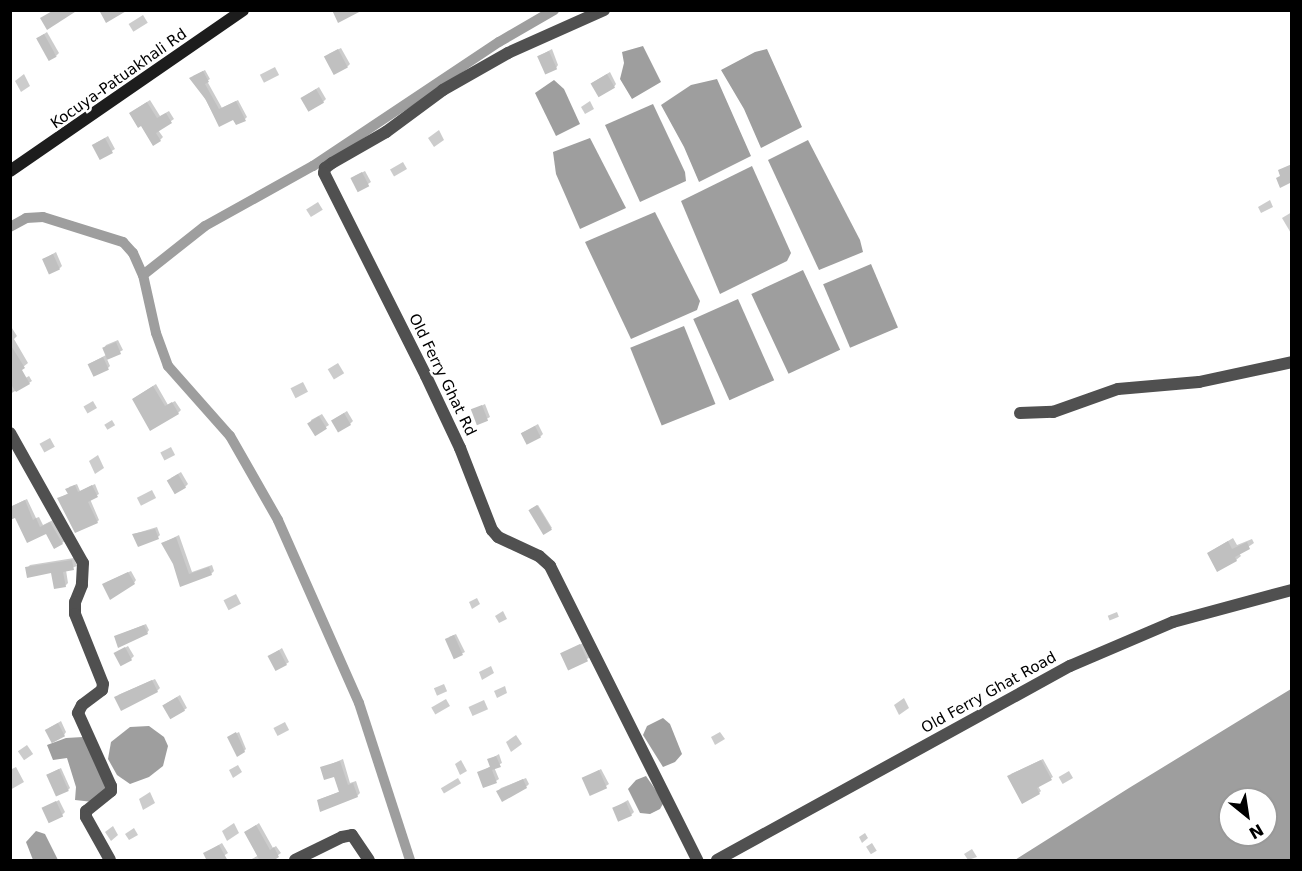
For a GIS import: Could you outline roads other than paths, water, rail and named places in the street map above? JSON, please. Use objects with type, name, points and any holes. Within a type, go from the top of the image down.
[{"type":"main road","name":"Kocuya-Patuakhali Rd","points":[[10,171],[243,10]]},
{"type":"street","name":"Old Ferry Ghat Rd","points":[[604,10],[508,53],[443,90],[386,132],[332,163],[325,168],[324,173],[431,386],[460,448],[492,530],[498,537],[539,556],[550,566],[697,861]]},
{"type":"street","points":[[1020,413],[1053,412],[1119,389],[1199,382],[1292,362]]},
{"type":"street","points":[[10,433],[83,563],[82,585],[75,602],[75,614],[103,684],[102,690],[82,705],[78,713],[111,786],[111,791],[86,811],[86,818],[110,861]]},
{"type":"street","name":"Old Ferry Ghat Road","points":[[717,861],[1070,666],[1173,622],[1292,590]]},
{"type":"street","points":[[295,861],[342,837],[352,835],[369,861]]},
{"type":"waterway","points":[[410,860],[359,703],[278,520],[230,436],[168,366],[156,333],[143,275],[205,226],[313,166],[499,42],[554,10]]},
{"type":"waterway","points":[[10,227],[26,218],[43,217],[123,242],[133,253],[143,275]]}]
